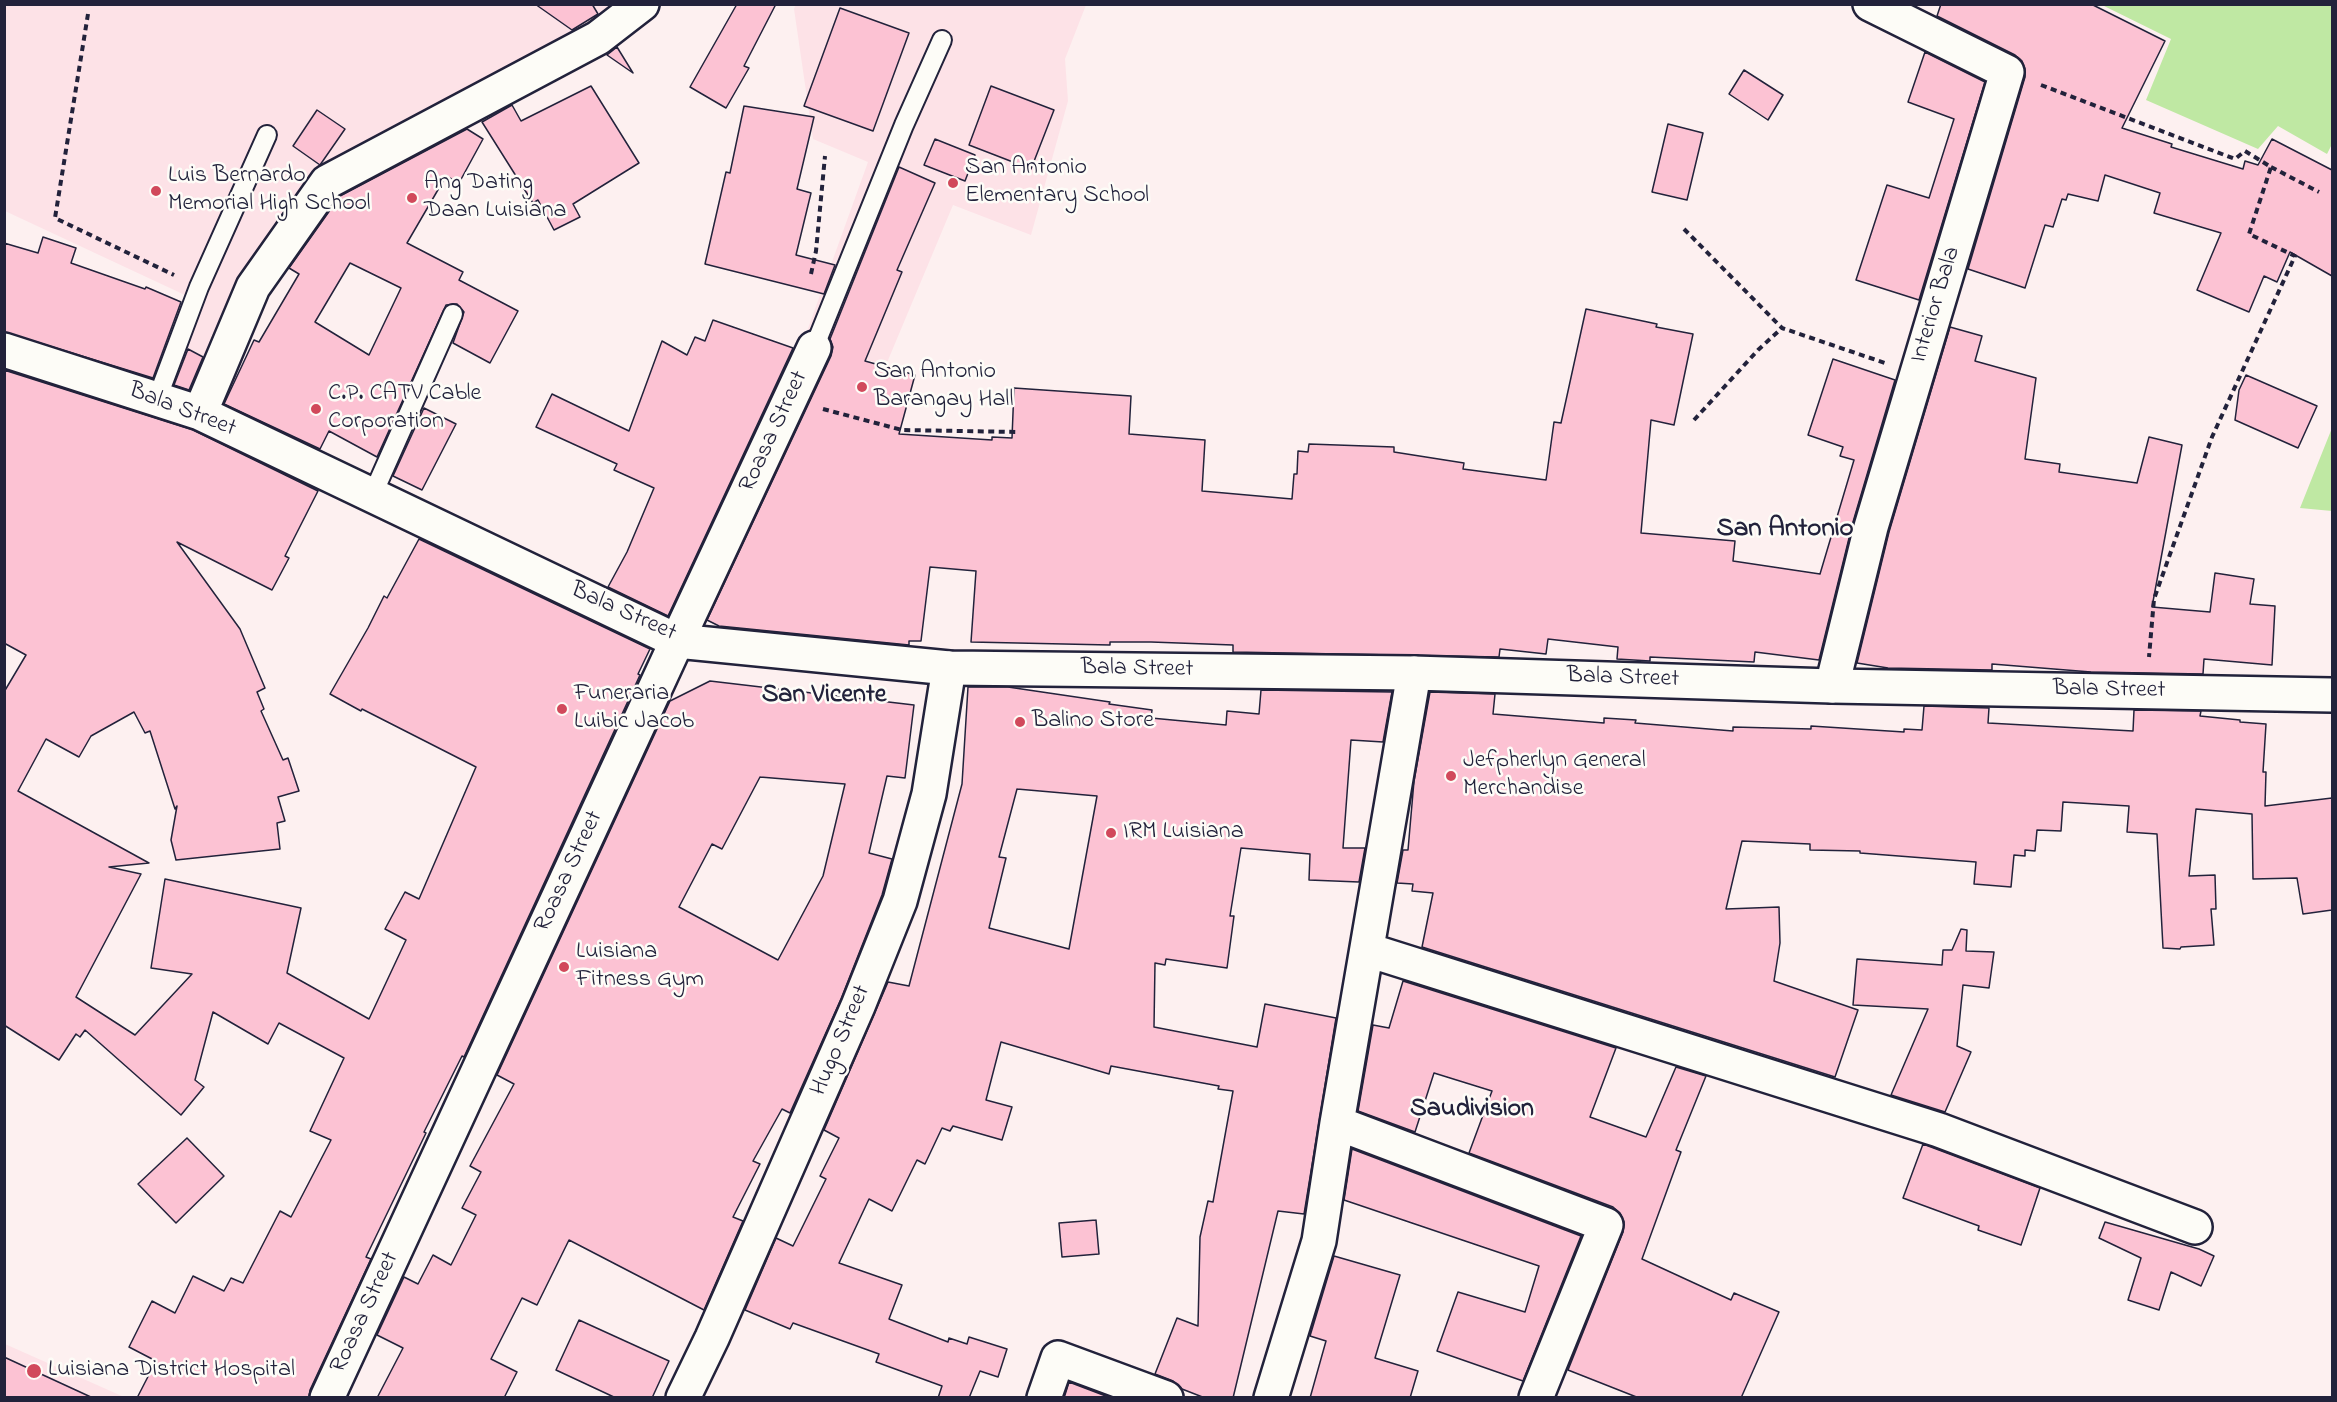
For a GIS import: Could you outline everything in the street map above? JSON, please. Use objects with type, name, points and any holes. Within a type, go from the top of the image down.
[{"type":"street","points":[[200,414],[253,286],[327,182],[598,38],[642,4]]},
{"type":"street","points":[[1870,4],[2007,72]]},
{"type":"street","name":"Interior Bala","points":[[1832,686],[1871,527],[2007,72]]},
{"type":"street","name":"Roasa Street","points":[[327,1398],[814,348]]},
{"type":"street","name":"Bala Street","points":[[4,350],[200,414],[677,641],[949,668],[1414,673],[1832,686],[2332,695]]},
{"type":"street","name":"Hugo Street","points":[[683,1398],[712,1338],[858,1006],[900,901],[929,794],[949,668]]},
{"type":"street","points":[[1270,1398],[1318,1241],[1414,673]]},
{"type":"street","points":[[1368,950],[1939,1130],[2195,1227]]},
{"type":"street","points":[[1337,1123],[1606,1225],[1536,1398]]},
{"type":"street","points":[[1044,1398],[1058,1358],[1166,1398]]},
{"type":"lane","points":[[814,348],[904,125],[942,40]]},
{"type":"lane","points":[[157,399],[200,287],[267,135]]},
{"type":"lane","points":[[372,496],[453,314]]},
{"type":"path","points":[[88,14],[56,218],[200,287]]},
{"type":"path","points":[[2007,72],[2235,159],[2246,151],[2319,192]]},
{"type":"path","points":[[810,277],[816,251],[825,156]]},
{"type":"path","points":[[2147,692],[2154,600],[2212,437],[2295,256],[2249,234],[2271,166]]},
{"type":"path","points":[[1684,229],[1782,328],[1917,374]]},
{"type":"path","points":[[1694,420],[1758,350],[1782,328]]},
{"type":"path","points":[[791,400],[876,425],[902,430],[1018,432]]},
{"type":"shaded area","name":"San Antonio Elementary School","points":[[796,4],[1086,5],[1065,59],[1068,101],[1031,235],[953,205],[886,365],[838,352],[806,334],[868,162],[813,139],[794,9]]},
{"type":"shaded area","name":"Luis Bernardo Memorial High School","points":[[5,5],[628,5],[323,172],[199,404],[152,378],[187,296],[5,211]]},
{"type":"shaded area","name":"Luisiana District Hospital","points":[[5,1344],[124,1397],[5,1397]]},
{"type":"green space","points":[[2102,5],[2332,5],[2332,144],[2327,154],[2278,126],[2258,149],[2146,100],[2171,39]]},
{"type":"green space","points":[[2332,428],[2332,511],[2300,508]]},
{"type":"building","points":[[535,4],[592,4],[598,14],[572,30]]},
{"type":"building","points":[[737,4],[776,4],[744,66],[749,68],[726,108],[690,87]]},
{"type":"building","points":[[1941,4],[2091,4],[2165,41],[2122,128],[2172,144],[2171,147],[2243,169],[2245,161],[2258,165],[2272,139],[2332,170],[2332,276],[2290,252],[2277,282],[2264,276],[2249,312],[2197,290],[2221,233],[2154,213],[2160,193],[2105,175],[2098,201],[2068,194],[2066,200],[2062,199],[2053,227],[2045,225],[2025,288],[1968,269],[2025,77],[2025,69],[2022,61],[2015,55],[1937,16]]},
{"type":"building","points":[[840,8],[909,33],[873,131],[804,106]]},
{"type":"building","points":[[617,47],[633,73],[607,55]]},
{"type":"building","points":[[1925,52],[1985,82],[1919,300],[1856,280],[1887,185],[1929,198],[1954,119],[1908,102]]},
{"type":"building","points":[[1744,70],[1783,95],[1768,120],[1729,94]]},
{"type":"building","points":[[591,86],[639,163],[573,204],[580,217],[554,230],[538,200],[533,203],[482,122],[512,105],[521,121]]},
{"type":"building","points":[[991,86],[1054,110],[1031,169],[969,145]]},
{"type":"building","points":[[744,106],[814,117],[797,189],[811,193],[796,255],[835,265],[824,294],[705,264],[726,172],[730,173]]},
{"type":"building","points":[[317,110],[345,129],[320,165],[293,146]]},
{"type":"building","points":[[1668,124],[1703,133],[1687,200],[1652,192]]},
{"type":"building","points":[[467,129],[483,139],[459,183],[446,176],[407,243],[463,272],[459,280],[518,311],[490,363],[453,343],[464,312],[457,304],[446,305],[377,457],[329,431],[320,449],[224,404],[254,340],[259,342],[299,274],[289,268],[340,196]],"holes":[[[350,263],[401,288],[369,355],[315,322]]]},
{"type":"building","points":[[935,139],[975,155],[965,181],[924,165]]},
{"type":"building","points":[[899,167],[935,183],[897,270],[902,272],[865,361],[915,375],[899,434],[992,440],[992,437],[1012,438],[1014,388],[1131,396],[1129,434],[1205,440],[1202,491],[1292,499],[1294,474],[1297,474],[1298,451],[1308,452],[1309,444],[1394,447],[1394,452],[1464,463],[1463,469],[1546,480],[1554,422],[1561,423],[1586,309],[1693,334],[1674,425],[1651,420],[1641,533],[1735,541],[1733,561],[1820,574],[1854,460],[1840,456],[1843,447],[1808,435],[1833,359],[1895,380],[1853,522],[1819,660],[1755,652],[1754,662],[1650,657],[1650,661],[1617,659],[1618,647],[1548,639],[1546,654],[1500,649],[1499,657],[1233,652],[1233,645],[1151,642],[1110,642],[1110,645],[971,642],[976,571],[930,567],[921,641],[909,641],[909,645],[719,626],[707,620],[831,356],[833,347],[830,339]]},
{"type":"building","points":[[43,237],[76,248],[71,263],[145,289],[146,287],[181,302],[153,378],[4,332],[4,243],[38,253]]},
{"type":"building","points":[[713,320],[793,348],[668,616],[608,587],[627,552],[654,488],[614,470],[617,464],[536,427],[552,394],[629,431],[662,341],[687,355],[695,337],[705,341]]},
{"type":"building","points":[[1950,327],[1982,336],[1975,361],[2036,378],[2025,459],[2060,464],[2059,472],[2137,483],[2149,437],[2182,445],[2152,607],[2210,612],[2215,573],[2254,579],[2250,604],[2275,606],[2272,665],[2204,659],[2203,674],[2091,672],[1992,664],[1992,670],[1888,668],[1857,663],[1889,532]]},
{"type":"building","points":[[188,349],[203,357],[189,390],[174,385]]},
{"type":"building","points":[[4,370],[193,430],[318,491],[285,556],[289,558],[272,590],[177,542],[240,629],[265,688],[257,692],[264,709],[261,711],[283,760],[288,758],[299,791],[278,797],[285,821],[277,823],[280,849],[176,860],[171,840],[177,806],[175,809],[150,731],[145,733],[134,712],[91,736],[79,757],[46,739],[18,791],[149,863],[109,867],[141,874],[76,997],[135,1035],[192,974],[151,968],[165,879],[301,908],[287,973],[369,1019],[406,940],[385,929],[405,892],[419,899],[476,767],[330,694],[384,596],[387,598],[419,539],[650,649],[464,1057],[462,1056],[424,1132],[426,1133],[366,1257],[371,1259],[310,1390],[309,1398],[137,1398],[156,1361],[129,1347],[152,1301],[175,1313],[193,1276],[224,1291],[231,1278],[243,1283],[280,1211],[291,1217],[331,1140],[310,1131],[344,1058],[279,1023],[268,1044],[213,1012],[195,1080],[204,1087],[181,1115],[85,1030],[80,1037],[76,1034],[59,1060],[4,1025],[4,692],[26,655],[4,643]]},
{"type":"building","points":[[2246,375],[2317,406],[2298,448],[2235,420],[2239,390]]},
{"type":"building","points":[[424,408],[456,424],[422,490],[393,476]]},
{"type":"building","points":[[710,681],[914,705],[905,778],[887,776],[869,853],[892,859],[882,895],[841,999],[790,1113],[782,1109],[753,1161],[760,1164],[733,1217],[743,1221],[704,1310],[569,1240],[537,1305],[522,1298],[491,1359],[517,1372],[504,1398],[377,1398],[403,1348],[377,1335],[404,1277],[418,1284],[433,1255],[451,1265],[476,1215],[462,1208],[481,1172],[470,1166],[514,1084],[497,1075],[670,701]],"holes":[[[760,777],[845,784],[823,876],[778,960],[679,907],[712,844],[722,849]]]},
{"type":"building","points":[[968,687],[1008,687],[1110,702],[1109,704],[1152,710],[1151,718],[1226,725],[1227,711],[1259,714],[1261,690],[1392,692],[1383,742],[1351,740],[1343,848],[1365,848],[1359,882],[1309,880],[1310,854],[1241,848],[1230,916],[1234,916],[1227,968],[1166,959],[1165,965],[1155,963],[1154,1027],[1257,1047],[1265,1004],[1336,1018],[1304,1214],[1278,1211],[1233,1398],[1205,1398],[1182,1389],[1173,1381],[1155,1374],[1177,1318],[1198,1326],[1200,1237],[1208,1201],[1213,1202],[1233,1091],[1218,1089],[1219,1086],[1111,1066],[1109,1074],[1001,1042],[986,1100],[1012,1107],[1002,1140],[953,1126],[950,1131],[942,1128],[925,1164],[917,1160],[892,1211],[869,1199],[839,1263],[902,1285],[889,1319],[948,1342],[949,1338],[967,1344],[969,1337],[1007,1349],[998,1377],[980,1371],[969,1398],[938,1398],[942,1386],[876,1362],[879,1354],[793,1323],[790,1329],[745,1310],[776,1238],[793,1246],[826,1179],[820,1176],[839,1138],[824,1130],[888,982],[909,986],[962,784]],"holes":[[[1017,789],[1097,796],[1069,949],[989,928],[1006,858],[999,857]]]},
{"type":"building","points":[[1430,692],[1495,694],[1493,714],[1604,723],[1604,718],[1636,720],[1635,723],[1733,731],[1733,727],[1811,729],[1811,726],[1904,732],[1904,729],[1922,730],[1924,706],[1989,708],[1988,723],[2133,731],[2134,710],[2201,711],[2200,716],[2266,724],[2263,772],[2266,772],[2265,806],[2332,798],[2332,910],[2303,914],[2297,878],[2253,879],[2252,814],[2196,809],[2189,876],[2215,875],[2216,909],[2211,909],[2214,945],[2181,947],[2180,949],[2163,948],[2157,834],[2127,832],[2129,806],[2063,802],[2061,831],[2037,830],[2035,851],[2025,850],[2025,856],[2014,855],[2011,887],[1974,884],[1976,862],[1860,853],[1860,851],[1810,850],[1810,844],[1742,841],[1726,909],[1779,907],[1780,943],[1774,981],[1858,1010],[1835,1077],[1422,947],[1433,893],[1412,891],[1413,884],[1397,883],[1403,850],[1408,850],[1414,781]]},
{"type":"building","points":[[1961,929],[1967,930],[1966,951],[1994,952],[1989,988],[1963,985],[1957,1046],[1971,1052],[1945,1112],[1891,1095],[1928,1009],[1853,1005],[1857,959],[1942,965],[1943,950],[1952,950]]},
{"type":"building","points":[[1403,981],[1616,1048],[1590,1117],[1646,1137],[1676,1067],[1706,1076],[1676,1150],[1681,1152],[1642,1259],[1731,1300],[1734,1293],[1779,1312],[1741,1398],[1639,1398],[1568,1370],[1623,1232],[1624,1222],[1620,1213],[1613,1207],[1469,1153],[1492,1091],[1434,1073],[1415,1132],[1358,1111],[1373,1025],[1389,1028]]},
{"type":"building","points":[[187,1138],[224,1176],[176,1223],[138,1184]]},
{"type":"building","points":[[1923,1144],[2040,1188],[2021,1245],[1978,1230],[1979,1226],[1903,1198]]},
{"type":"building","points":[[1352,1149],[1581,1236],[1523,1381],[1437,1351],[1458,1292],[1525,1312],[1539,1266],[1344,1200]]},
{"type":"building","points":[[1096,1220],[1099,1254],[1062,1257],[1059,1223]]},
{"type":"building","points":[[2105,1222],[2199,1249],[2214,1256],[2201,1286],[2171,1272],[2159,1310],[2128,1300],[2141,1258],[2099,1238]]},
{"type":"building","points":[[1334,1256],[1400,1275],[1375,1358],[1418,1371],[1410,1398],[1310,1398],[1326,1341],[1310,1336]]},
{"type":"building","points":[[579,1320],[669,1361],[652,1398],[616,1398],[556,1370]]},
{"type":"building","points":[[4,1357],[93,1398],[4,1398]]},
{"type":"building","points":[[1069,1382],[1111,1398],[1064,1398]]},
{"type":"place","name":"San Antonio Elementary School","points":[[953,183]]},
{"type":"place","name":"Luis Bernardo Memorial High School","points":[[156,191]]},
{"type":"place","name":"Ang Dating Daan Luisiana","points":[[412,198]]},
{"type":"place","name":"San Antonio Barangay Hall","points":[[862,387]]},
{"type":"place","name":"C.P. CATV Cable Corporation","points":[[316,409]]},
{"type":"place","name":"Funeraria Luibic Jacob","points":[[562,709]]},
{"type":"place","name":"Balino Store","points":[[1020,722]]},
{"type":"place","name":"Jefpherlyn General Merchandise","points":[[1451,776]]},
{"type":"place","name":"IRM Luisiana","points":[[1111,833]]},
{"type":"place","name":"Luisiana Fitness Gym","points":[[564,967]]},
{"type":"place","name":"Luisiana District Hospital","points":[[34,1371]]},
{"type":"district","name":"San Antonio","points":[[1785,531]]},
{"type":"district","name":"San Vicente","points":[[824,697]]},
{"type":"district","name":"Saudivision","points":[[1472,1111]]}]
